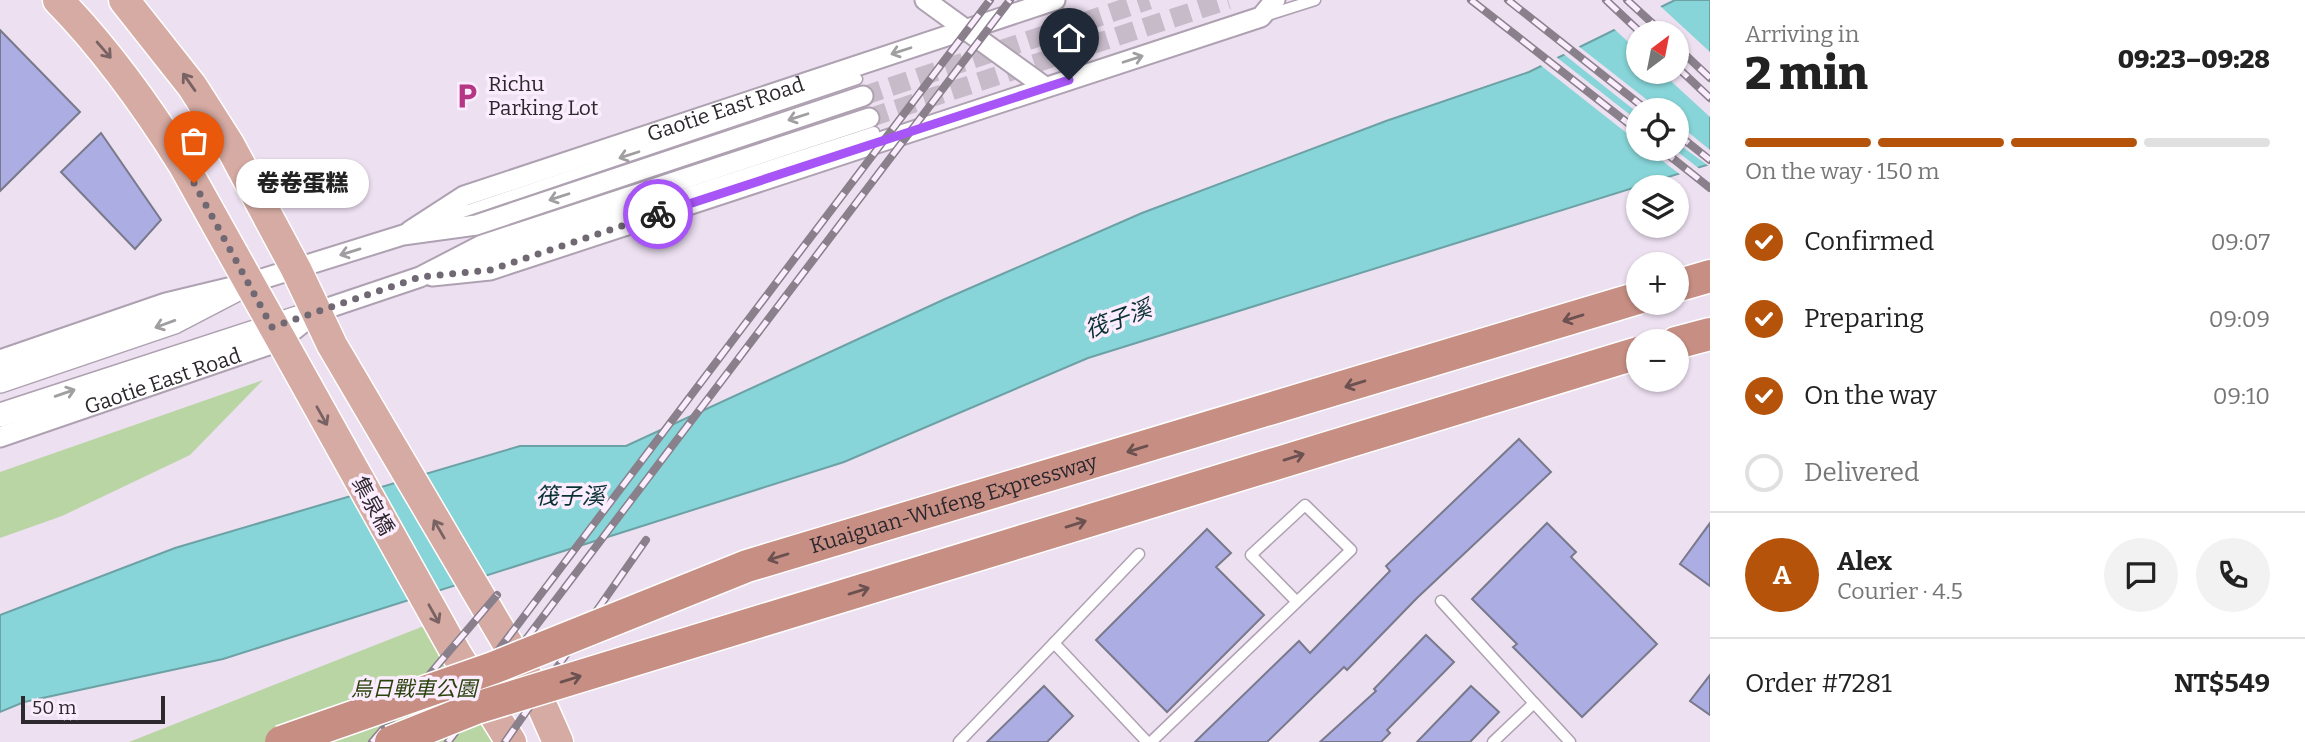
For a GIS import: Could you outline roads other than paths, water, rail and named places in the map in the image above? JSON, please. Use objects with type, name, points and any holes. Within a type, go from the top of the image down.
[{"type":"highway","points":[[1689,282],[1710,276]]},
{"type":"highway","name":"Kuaiguan-Wufeng Expressway","points":[[281,742],[493,668],[747,566],[1626,302]]},
{"type":"highway","points":[[1689,340],[1710,334]]},
{"type":"highway","points":[[391,742],[476,708],[1626,357]]},
{"type":"main road","name":"集泉橋","points":[[58,0],[110,57],[149,109],[183,164],[457,655],[511,742]]},
{"type":"main road","points":[[124,0],[192,86],[229,144],[296,269],[330,342],[535,690],[558,742]]},
{"type":"street","points":[[925,0],[1045,88]]},
{"type":"street","name":"Gaotie East Road","points":[[403,235],[464,196],[1055,0]]},
{"type":"street","points":[[1261,17],[1275,0]]},
{"type":"street","name":"Gaotie East Road","points":[[420,277],[490,270],[1261,17]]},
{"type":"street","name":"Gaotie East Road","points":[[0,360],[166,303],[248,283],[403,235],[476,225],[860,87]]},
{"type":"street","name":"Gaotie East Road","points":[[0,438],[280,341],[316,312],[420,277],[482,245],[872,125]]},
{"type":"street","name":"Gaotie East Road","points":[[0,382],[174,322],[248,283]]},
{"type":"street","name":"Gaotie East Road","points":[[0,415],[186,352],[280,341]]},
{"type":"street","points":[[313,742],[478,690]]},
{"type":"street","points":[[370,742],[478,690]]},
{"type":"lane","points":[[1261,17],[1315,0]]},
{"type":"lane","points":[[1054,643],[1149,742],[1297,602],[1350,550],[1304,505],[1251,555],[1297,602]]},
{"type":"lane","points":[[959,742],[1139,554]]},
{"type":"lane","points":[[1441,601],[1570,742]]},
{"type":"lane","points":[[1493,742],[1534,703]]},
{"type":"water","name":"筏子溪","points":[[1675,0],[1710,0],[1710,164],[1675,175],[1626,175],[1626,190],[1088,358],[844,462],[223,659],[24,702],[0,712],[0,615],[175,548],[520,446],[626,446],[945,299],[1142,213],[1386,121],[1529,72],[1626,24],[1626,84],[1689,84],[1689,21],[1632,21]]},
{"type":"tunnel","points":[[863,96],[1149,0]]},
{"type":"tunnel","points":[[869,118],[1228,0]]},
{"type":"railway","points":[[429,742],[990,0]]},
{"type":"railway","points":[[448,742],[1010,0]]},
{"type":"railway","points":[[1471,0],[1626,122]]},
{"type":"railway","points":[[1508,0],[1632,98]]},
{"type":"railway","points":[[1606,0],[1628,21]]},
{"type":"railway","points":[[1627,0],[1650,21]]},
{"type":"railway","points":[[1689,58],[1710,78]]},
{"type":"railway","points":[[1689,78],[1710,98]]},
{"type":"railway","points":[[1689,143],[1710,160]]},
{"type":"railway","points":[[1676,161],[1710,188]]},
{"type":"railway","points":[[505,742],[646,540]]},
{"type":"railway","points":[[372,742],[497,595]]},
{"type":"place","name":"Richu Parking Lot","points":[[467,96]]},
{"type":"place","name":"卷卷蛋糕","points":[[194,183]]},
{"type":"park label","name":"烏日戰車公園","points":[[414,689]]}]
